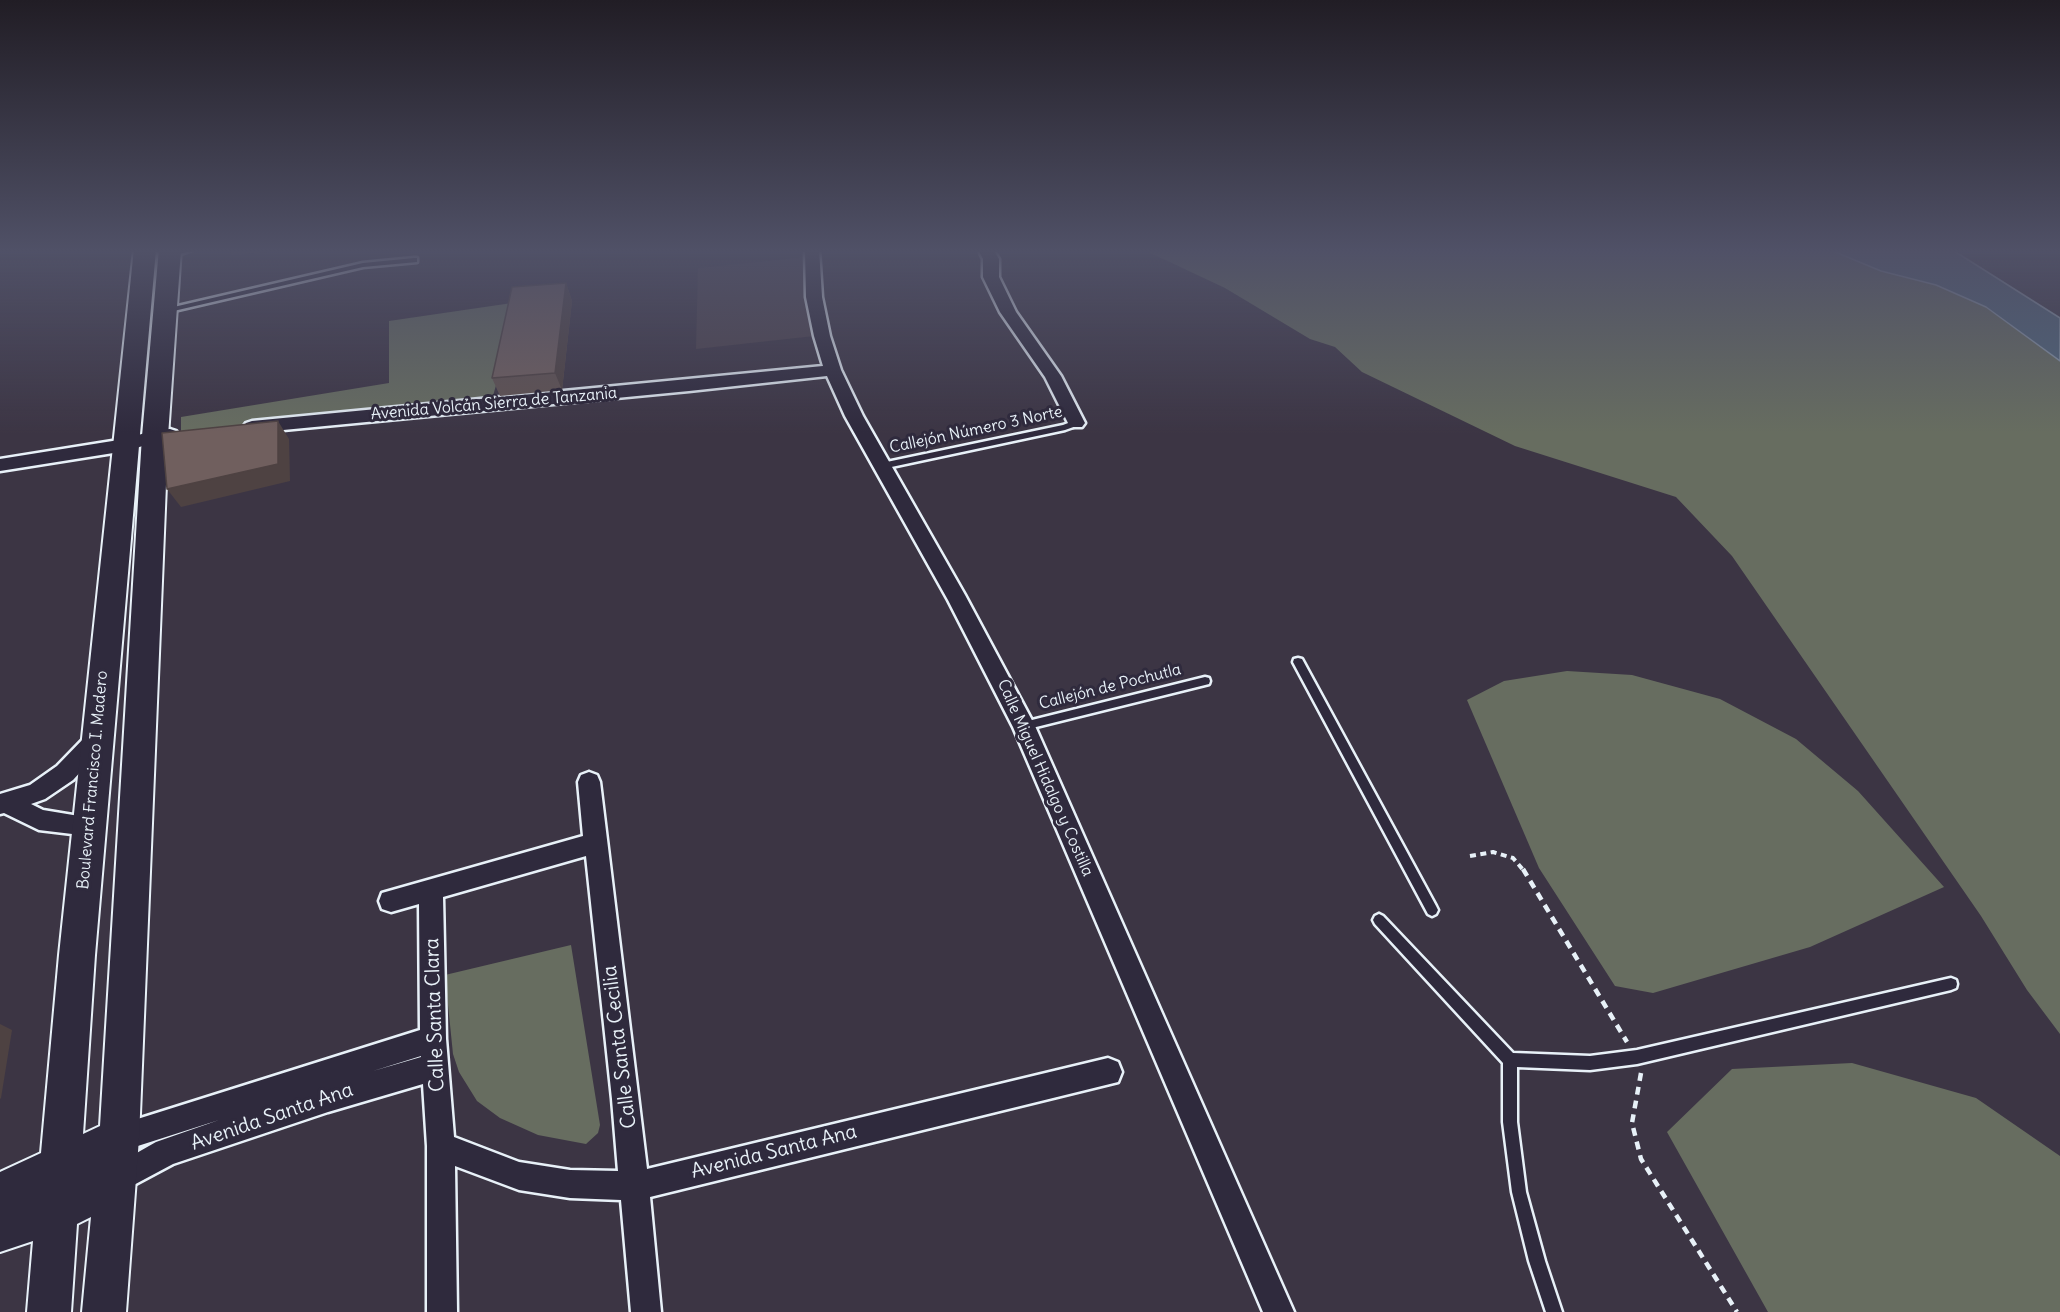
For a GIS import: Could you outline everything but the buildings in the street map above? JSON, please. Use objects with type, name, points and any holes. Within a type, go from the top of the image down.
[{"type":"main road","name":"Boulevard Francisco I. Madero","points":[[49,1312],[59,1167],[97,739],[160,310]]},
{"type":"main road","name":"Boulevard Francisco I. Madero","points":[[104,1312],[119,1138],[140,440],[165,311]]},
{"type":"main road","points":[[0,1193],[119,1138]]},
{"type":"main road","points":[[0,1231],[56,1213],[115,1181]]},
{"type":"street","name":"Calle Miguel Hidalgo y Costilla","points":[[817,310],[832,370],[854,416],[958,600],[1024,726],[1279,1312]]},
{"type":"street","points":[[1007,310],[1053,376],[1076,423]]},
{"type":"street","name":"Avenida Volcán Sierra de Tanzania","points":[[238,428],[689,386],[832,370]]},
{"type":"street","points":[[0,465],[190,433]]},
{"type":"street","points":[[4,804],[37,792],[65,773],[97,739]]},
{"type":"street","name":"Calle Santa Cecilia","points":[[589,782],[635,1186],[646,1312]]},
{"type":"street","points":[[4,804],[39,820],[89,826]]},
{"type":"street","points":[[391,901],[596,843]]},
{"type":"street","name":"Calle Santa Clara","points":[[431,891],[433,1039],[441,1146],[442,1312]]},
{"type":"street","name":"Avenida Santa Ana","points":[[119,1138],[433,1039]]},
{"type":"street","name":"Avenida Santa Ana","points":[[115,1181],[166,1152],[328,1098],[435,1067]]},
{"type":"street","name":"Avenida Santa Ana","points":[[441,1146],[519,1176],[570,1184],[635,1186],[1108,1071]]},
{"type":"lane","name":"Callejón Número 3 Norte","points":[[882,466],[1076,423]]},
{"type":"lane","points":[[1298,662],[1432,910]]},
{"type":"lane","name":"Callejón de Pochutla","points":[[1024,726],[1205,681]]},
{"type":"lane","points":[[1379,920],[1510,1060],[1510,1122],[1519,1192],[1554,1312]]},
{"type":"lane","points":[[1510,1060],[1590,1063],[1637,1058],[1951,984]]},
{"type":"shaded area","points":[[697,310],[812,310],[814,336],[696,349]]},
{"type":"green space","points":[[463,310],[511,310],[502,365],[492,399],[181,434],[181,417],[389,383],[389,321]]},
{"type":"green space","points":[[1262,310],[1990,310],[2060,361],[2060,1034],[2027,990],[1981,916],[1732,556],[1676,497],[1515,446],[1362,372],[1335,347],[1310,339]]},
{"type":"green space","points":[[1567,671],[1632,675],[1720,699],[1796,739],[1858,791],[1944,887],[1810,947],[1653,993],[1615,986],[1539,868],[1467,700],[1504,681]]},
{"type":"green space","points":[[571,945],[600,1125],[598,1133],[586,1144],[538,1135],[500,1118],[477,1101],[459,1072],[453,1054],[445,975]]},
{"type":"green space","points":[[1852,1063],[1976,1098],[2060,1156],[2060,1312],[1768,1312],[1667,1132],[1732,1069]]},
{"type":"water","points":[[1990,310],[2048,310],[2060,318],[2060,361]]}]
